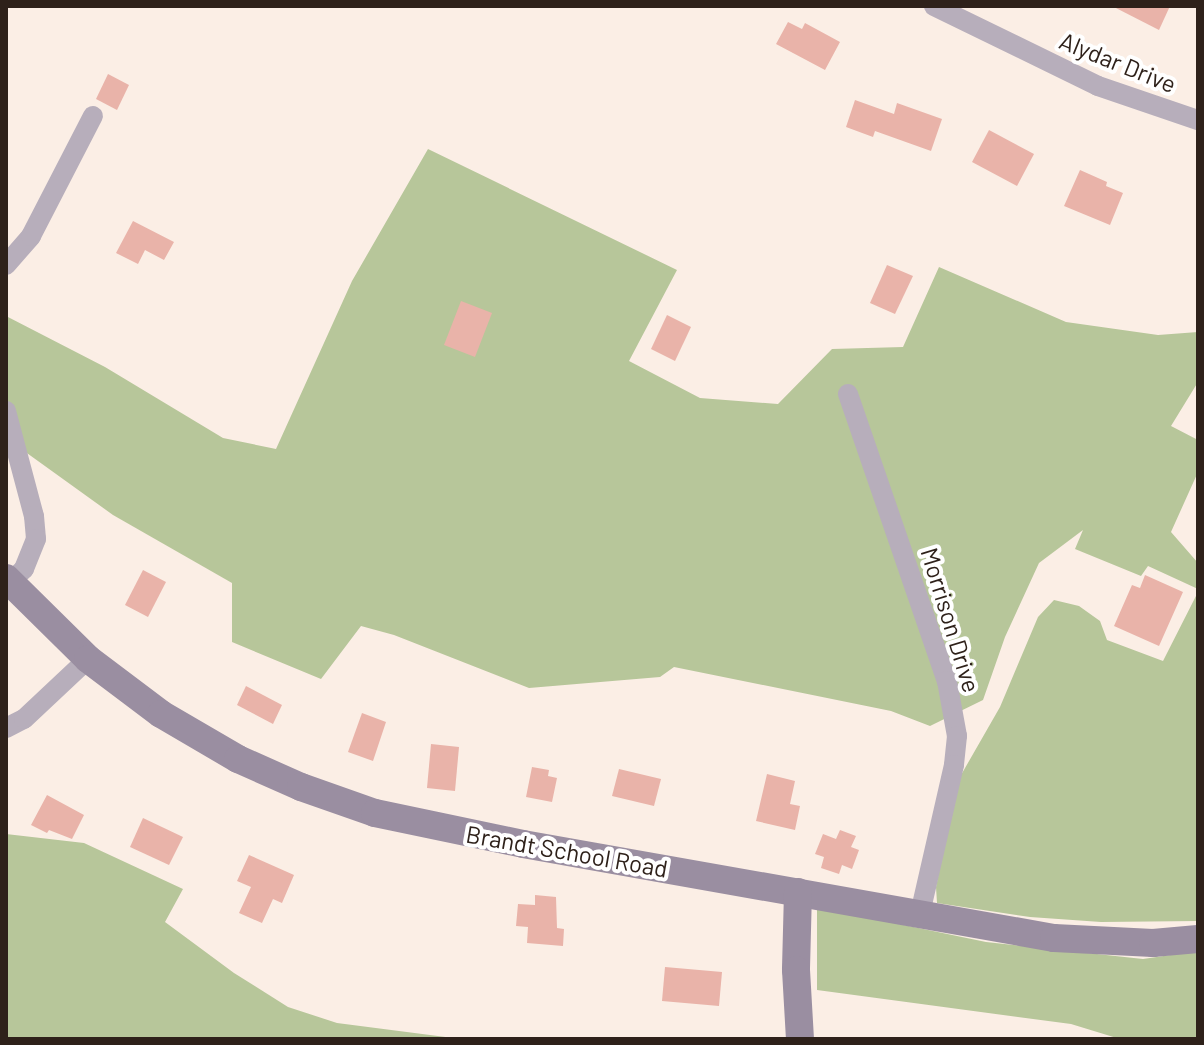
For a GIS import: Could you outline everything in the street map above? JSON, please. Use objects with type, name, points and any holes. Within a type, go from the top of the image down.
[{"type":"street","name":"Alydar Drive","points":[[934,6],[1108,91],[1198,120]]},
{"type":"street","points":[[6,265],[31,236],[93,116]]},
{"type":"street","name":"Morrison Drive","points":[[848,394],[947,681],[957,736],[954,765],[920,914]]},
{"type":"street","points":[[6,411],[34,516],[36,539],[24,569],[8,580]]},
{"type":"street","name":"Brandt School Road","points":[[8,580],[88,659],[161,714],[238,759],[337,801],[482,836],[1054,938],[1153,943],[1198,939]]},
{"type":"street","points":[[6,728],[24,719],[88,659]]},
{"type":"street","points":[[798,892],[796,970],[800,1039]]},
{"type":"green space","points":[[428,149],[677,270],[629,361],[700,398],[778,404],[832,349],[903,347],[939,267],[1066,322],[1158,335],[1198,332],[1198,382],[1171,426],[1198,440],[1198,472],[1171,532],[1198,563],[1198,589],[1148,566],[1141,576],[1075,549],[1083,530],[1039,563],[1005,637],[983,700],[930,726],[891,711],[674,667],[660,677],[529,688],[394,635],[361,626],[321,679],[232,642],[232,583],[113,515],[6,438],[6,316],[105,367],[223,438],[276,449],[352,281]]},
{"type":"green space","points":[[1198,592],[1198,921],[1101,922],[1030,917],[937,903],[936,887],[957,782],[1000,707],[1038,617],[1054,600],[1079,606],[1100,621],[1107,640],[1163,661]]},
{"type":"green space","points":[[6,834],[84,843],[183,889],[165,922],[234,973],[288,1007],[337,1023],[461,1039],[6,1039]]},
{"type":"green space","points":[[817,907],[986,942],[1143,959],[1198,951],[1198,1039],[1120,1039],[1071,1024],[817,990]]},
{"type":"building","points":[[1112,6],[1170,6],[1159,30]]},
{"type":"building","points":[[788,22],[802,29],[805,23],[840,42],[825,70],[776,44]]},
{"type":"building","points":[[108,74],[129,85],[117,110],[96,99]]},
{"type":"building","points":[[855,100],[894,114],[897,103],[942,119],[931,151],[875,131],[873,137],[846,127]]},
{"type":"building","points":[[989,130],[1034,154],[1017,186],[972,162]]},
{"type":"building","points":[[1080,170],[1123,193],[1110,225],[1064,206]]},
{"type":"building","points":[[133,221],[174,242],[164,260],[145,250],[138,264],[116,253]]},
{"type":"building","points":[[887,265],[913,276],[895,314],[870,303]]},
{"type":"building","points":[[461,301],[492,313],[475,357],[444,345]]},
{"type":"building","points":[[667,315],[691,327],[675,361],[651,349]]},
{"type":"building","points":[[143,570],[166,582],[148,617],[125,605]]},
{"type":"building","points":[[1145,575],[1183,592],[1159,646],[1114,626],[1132,585],[1140,588]]},
{"type":"building","points":[[246,686],[282,705],[273,724],[237,705]]},
{"type":"building","points":[[362,713],[386,722],[373,761],[348,752]]},
{"type":"building","points":[[431,744],[459,747],[455,791],[427,788]]},
{"type":"building","points":[[532,767],[549,770],[548,776],[557,778],[552,802],[526,797]]},
{"type":"building","points":[[619,769],[661,779],[654,806],[612,796]]},
{"type":"building","points":[[767,774],[795,781],[790,804],[800,806],[795,830],[756,821]]},
{"type":"building","points":[[47,795],[84,815],[72,839],[49,830],[47,833],[31,825]]},
{"type":"building","points":[[143,818],[183,837],[169,865],[130,847]]},
{"type":"building","points":[[840,830],[856,836],[851,847],[859,850],[852,869],[842,865],[839,874],[821,868],[824,857],[815,854],[823,834],[836,839]]},
{"type":"building","points":[[249,855],[294,875],[282,903],[273,899],[262,923],[239,913],[251,887],[237,881]]},
{"type":"building","points":[[535,895],[556,897],[557,928],[564,929],[563,946],[527,943],[528,927],[516,926],[518,904],[535,905]]},
{"type":"building","points":[[665,967],[722,972],[719,1006],[662,1001]]}]
